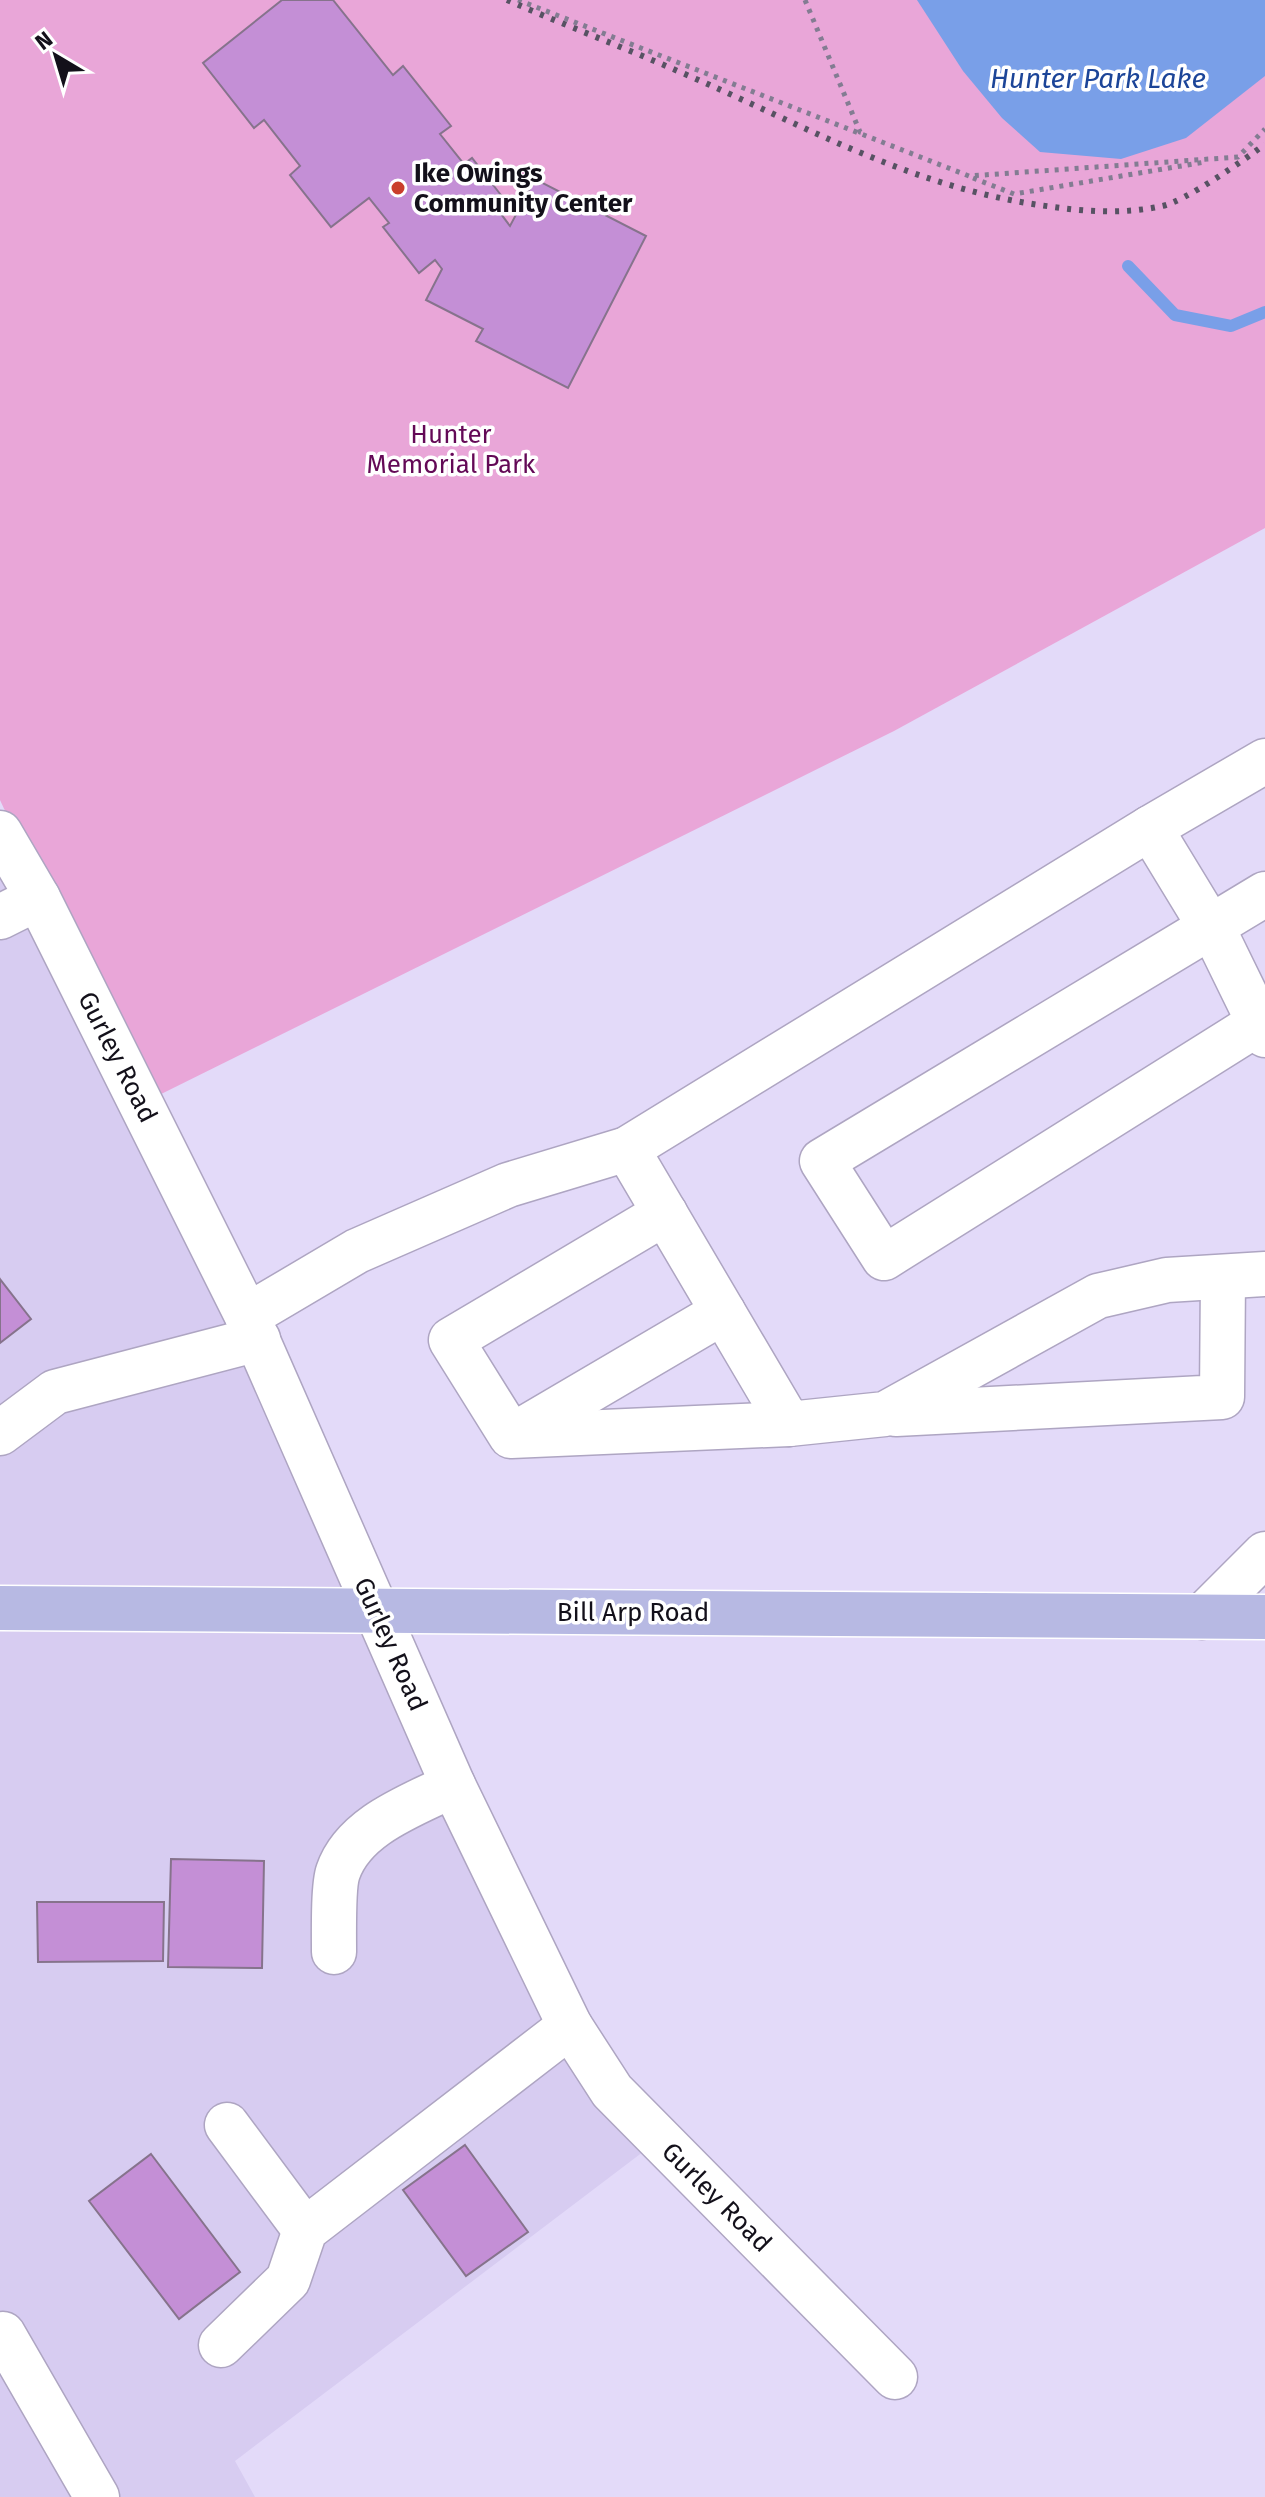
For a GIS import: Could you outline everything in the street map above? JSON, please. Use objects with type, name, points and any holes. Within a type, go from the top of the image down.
[{"type":"main road","name":"Bill Arp Road","points":[[0,1608],[1265,1617]]},
{"type":"street","points":[[0,1433],[55,1392],[252,1328],[357,1251],[508,1185],[627,1149],[1150,828],[1265,761]]},
{"type":"street","points":[[1150,828],[1211,928],[1264,1026],[884,1258],[822,1161],[1211,928],[1265,894]]},
{"type":"street","name":"Gurley Road","points":[[0,833],[38,898],[252,1328],[453,1785],[570,2026],[612,2091],[895,2377]]},
{"type":"street","points":[[0,917],[38,898]]},
{"type":"street","points":[[627,1149],[789,1424]]},
{"type":"street","points":[[511,1436],[451,1340],[665,1213]]},
{"type":"street","points":[[511,1436],[789,1424],[885,1414],[1222,1397],[1244,1275],[1167,1280],[1098,1296],[885,1414]]},
{"type":"street","points":[[511,1436],[723,1312]]},
{"type":"street","points":[[1202,1617],[1265,1554]]},
{"type":"street","points":[[334,1952],[337,1873],[355,1845],[371,1828],[453,1785]]},
{"type":"street","points":[[221,2345],[288,2280],[305,2230],[570,2026]]},
{"type":"street","points":[[227,2125],[305,2230]]},
{"type":"street","points":[[0,2336],[3,2334],[97,2497]]},
{"type":"path","points":[[518,0],[969,176],[1238,157]]},
{"type":"path","points":[[805,0],[860,132],[1014,194],[1238,157],[1265,131]]},
{"type":"shaded area","points":[[0,827],[453,1785],[660,2139],[235,2461],[255,2497],[0,2497]]},
{"type":"green space","name":"Hunter Memorial Park","points":[[0,0],[1265,0],[1265,528],[894,731],[141,1104],[0,800]]},
{"type":"water","name":"Hunter Park Lake","points":[[917,0],[1265,0],[1265,76],[1186,138],[1121,159],[1040,152],[1002,118],[963,71]]},
{"type":"building","name":"Ike Owings Community Center","points":[[282,0],[333,0],[393,75],[403,66],[451,126],[440,134],[464,164],[472,158],[504,199],[495,206],[510,226],[535,179],[646,236],[568,388],[476,341],[483,329],[426,300],[442,269],[435,260],[419,273],[383,227],[389,223],[369,198],[331,227],[290,175],[300,166],[264,120],[254,128],[203,63]]},
{"type":"building","points":[[0,1279],[31,1319],[0,1343]]},
{"type":"building","points":[[171,1859],[264,1861],[262,1968],[168,1967]]},
{"type":"building","points":[[37,1902],[164,1902],[163,1961],[38,1962]]},
{"type":"building","points":[[465,2145],[528,2232],[466,2276],[403,2190]]},
{"type":"building","points":[[151,2154],[240,2272],[179,2319],[89,2201]]},
{"type":"waterway","points":[[1128,266],[1175,315],[1231,326],[1265,312]]},
{"type":"railway","points":[[507,0],[862,153],[908,171],[1003,199],[1094,211],[1162,206],[1199,189],[1265,144]]},
{"type":"place","name":"Ike Owings Community Center","points":[[398,188]]}]
